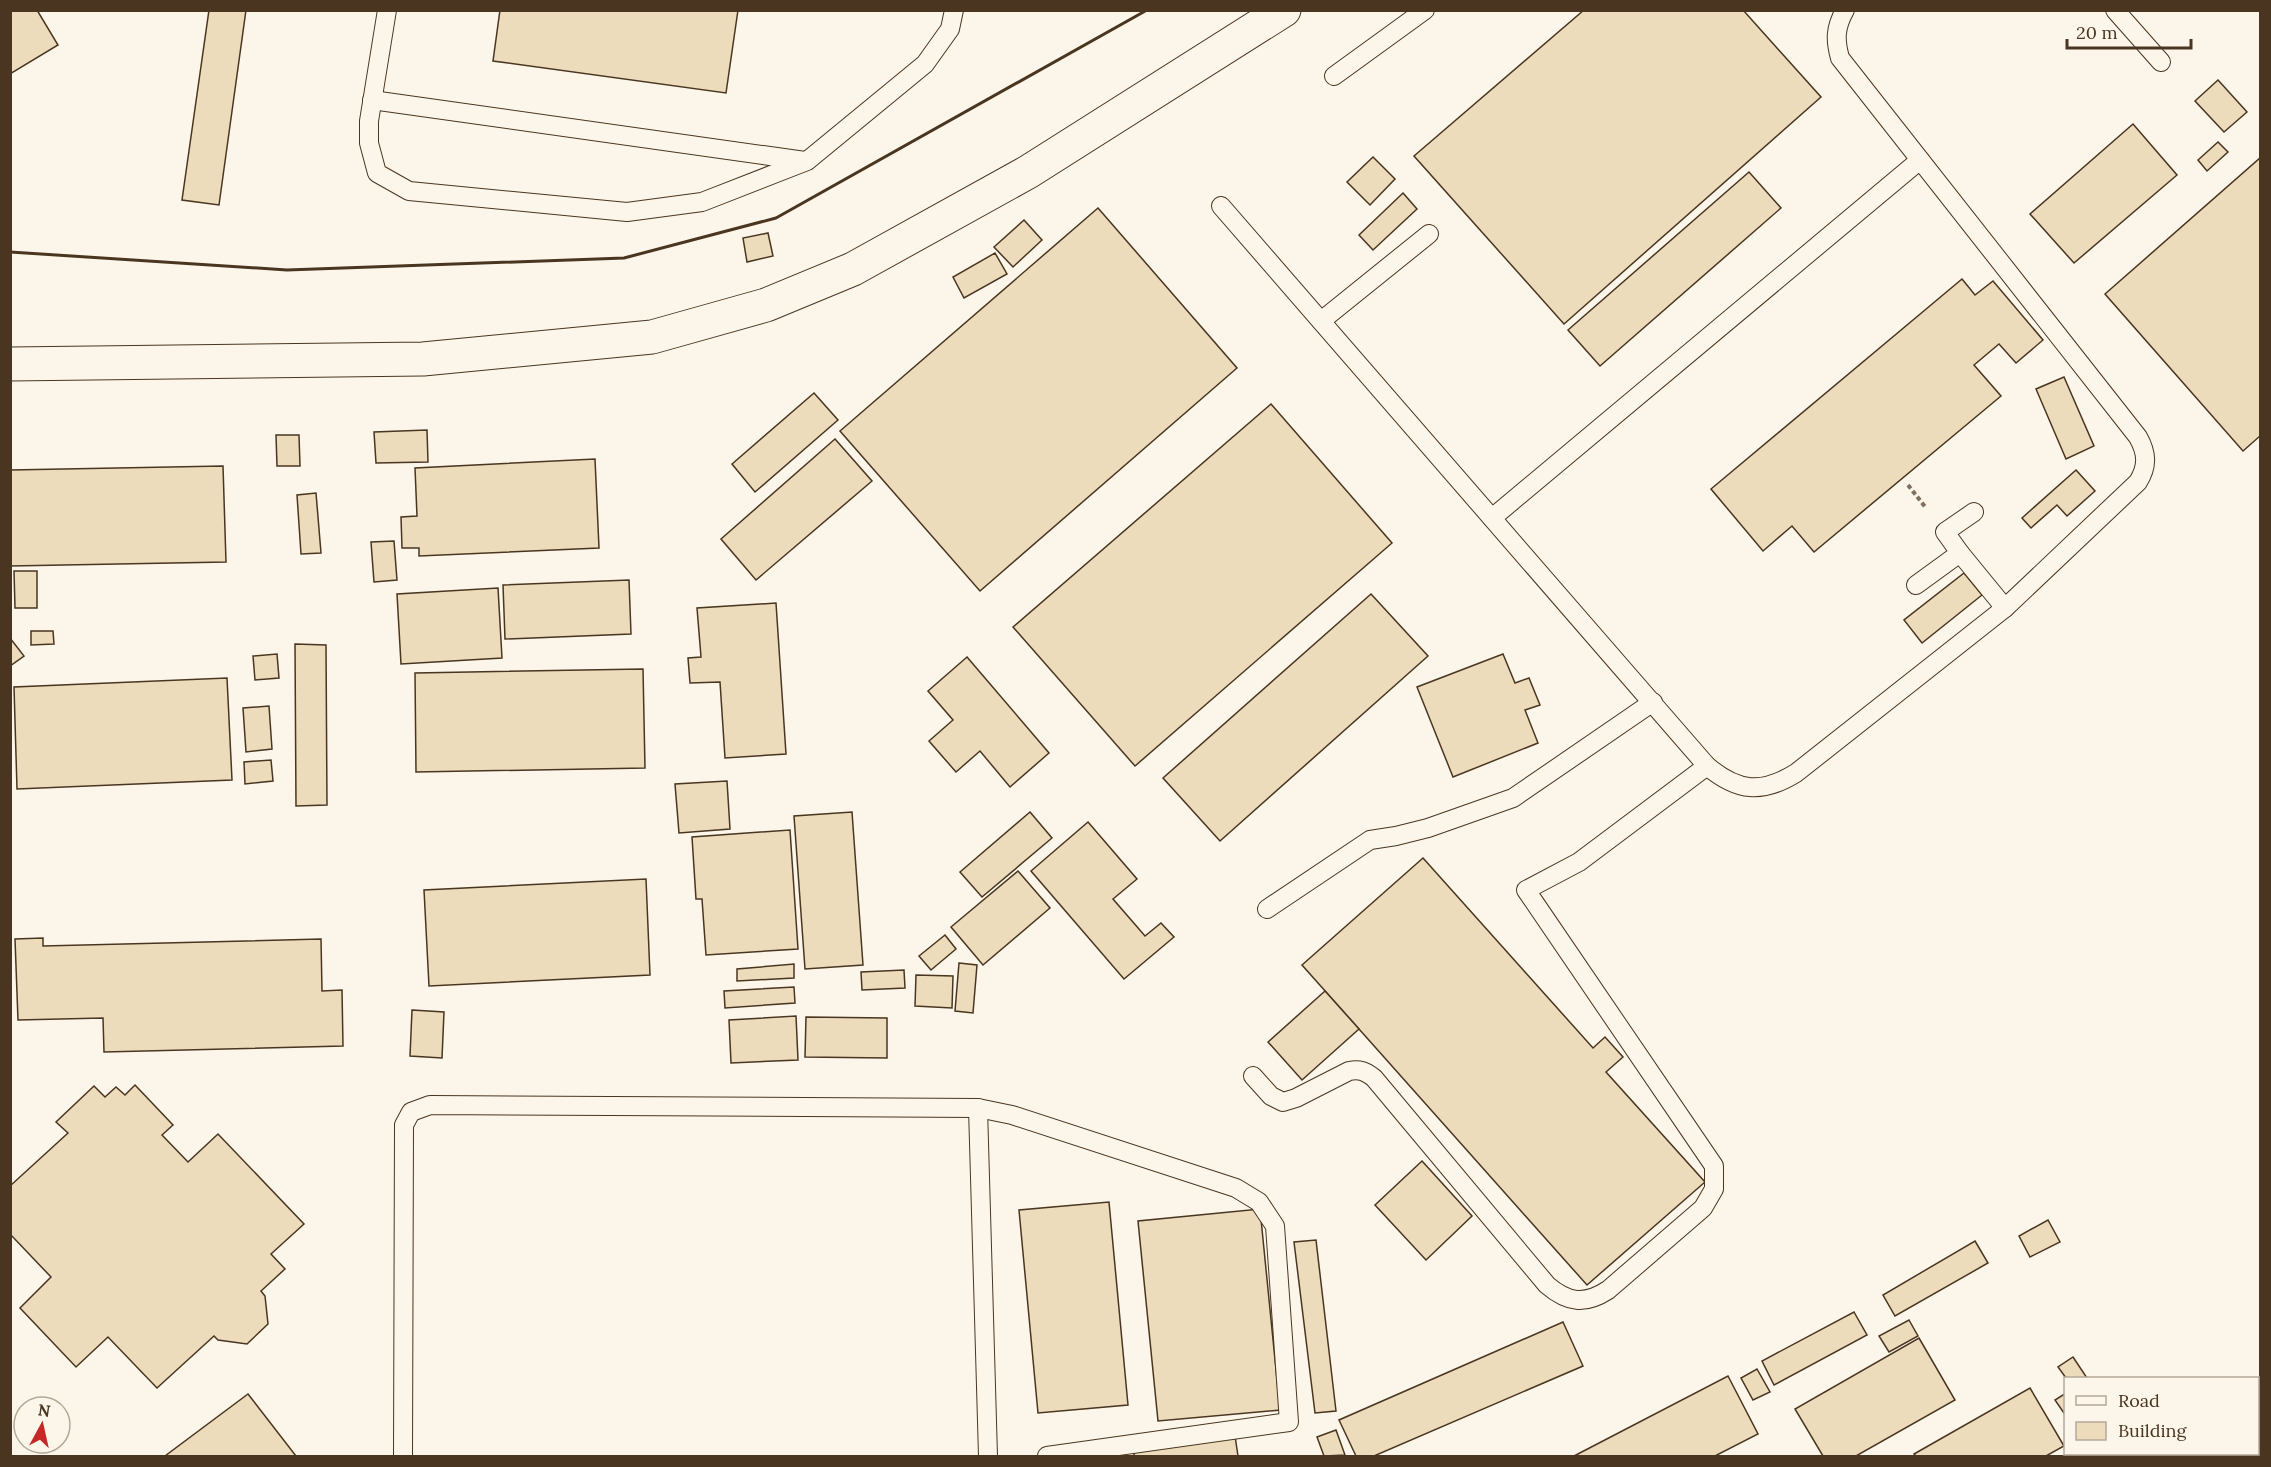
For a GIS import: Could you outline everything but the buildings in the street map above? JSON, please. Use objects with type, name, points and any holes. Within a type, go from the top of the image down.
[{"type":"street","points":[[10,364],[423,359],[652,337],[766,305],[853,269],[1028,172],[1284,10]]},
{"type":"lane","points":[[387,10],[372,100],[369,143],[377,173],[409,191],[627,212],[702,202],[807,162],[925,64],[950,29],[954,10]]},
{"type":"lane","points":[[1334,76],[1425,10]]},
{"type":"lane","points":[[1221,206],[1707,766],[1722,779],[1741,786],[1761,788],[1779,783],[1796,773],[2005,608],[2138,482],[2144,472],[2146,460],[2144,448],[2138,437],[1840,58],[1836,40],[1838,23],[1845,10]]},
{"type":"lane","points":[[2115,10],[2161,62]]},
{"type":"lane","points":[[372,100],[807,162]]},
{"type":"lane","points":[[1492,518],[1920,160]]},
{"type":"lane","points":[[1321,321],[1429,234]]},
{"type":"lane","points":[[1974,512],[1945,532],[2005,608]]},
{"type":"lane","points":[[1916,585],[1960,553]]},
{"type":"lane","points":[[1268,909],[1370,840],[1428,828],[1513,798],[1653,702]]},
{"type":"lane","points":[[1253,1076],[1271,1096],[1283,1102],[1290,1101],[1349,1071],[1358,1069],[1367,1072],[1547,1285],[1564,1297],[1583,1300],[1596,1297],[1608,1290],[1703,1208],[1714,1189],[1714,1166],[1709,1155],[1526,890],[1579,862],[1707,766]]},
{"type":"lane","points":[[403,1456],[404,1125],[411,1112],[430,1105],[978,1108],[1012,1115],[1236,1188],[1259,1202],[1275,1226],[1289,1422],[1047,1456]]},
{"type":"lane","points":[[978,1108],[988,1456]]},
{"type":"wall","points":[[10,252],[287,270],[624,258],[776,218],[1147,10]]}]
